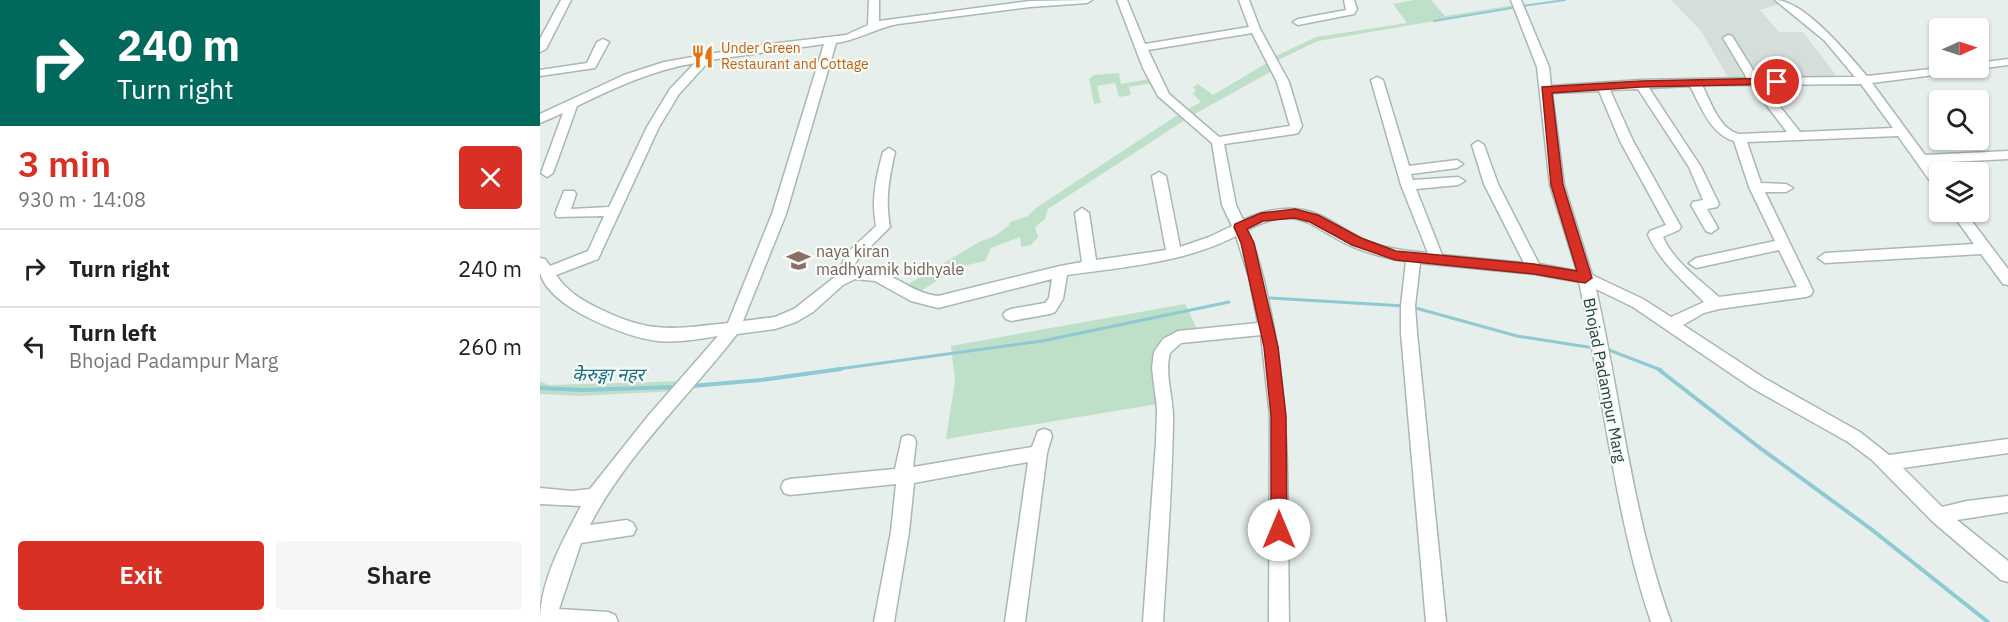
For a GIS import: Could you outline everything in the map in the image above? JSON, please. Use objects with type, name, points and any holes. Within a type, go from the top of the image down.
[{"type":"street","points":[[540,49],[566,0]]},
{"type":"street","points":[[873,27],[874,0]]},
{"type":"street","points":[[540,119],[639,73],[668,64],[859,35],[873,27],[924,17],[1087,0]]},
{"type":"street","points":[[1122,0],[1149,68],[1164,96],[1217,141],[1221,151],[1229,205],[1247,243],[1267,328],[1278,416],[1279,622]]},
{"type":"street","points":[[1217,141],[1294,130],[1296,126],[1283,82],[1255,30],[1244,0]]},
{"type":"street","points":[[1298,22],[1350,12],[1352,9],[1349,0]]},
{"type":"street","name":"Bhojad Padampur Marg","points":[[1516,0],[1540,58],[1557,185],[1585,278],[1602,351],[1632,525],[1647,582],[1661,622]]},
{"type":"street","points":[[1780,0],[1828,38],[1864,80],[1929,170]]},
{"type":"street","points":[[1142,48],[1255,30]]},
{"type":"street","points":[[1728,38],[1755,82],[1796,135]]},
{"type":"street","points":[[608,622],[547,619],[549,604],[575,535],[595,498],[625,457],[705,365],[733,328],[779,214],[831,40]]},
{"type":"street","points":[[540,73],[591,66],[603,42]]},
{"type":"street","points":[[706,58],[674,92],[653,127],[593,255],[544,268],[565,296],[635,333],[658,336],[764,325],[792,318],[843,278],[872,274],[894,282],[920,300],[938,302],[1059,271],[1174,254],[1214,241],[1240,227],[1276,214],[1306,216],[1366,245],[1413,258],[1534,269],[1585,278],[1638,303],[1758,383],[1854,437],[1886,463],[1939,516],[2008,573]]},
{"type":"street","points":[[1989,65],[2008,63]]},
{"type":"street","points":[[1546,90],[1694,82],[1864,80],[1929,72]]},
{"type":"street","points":[[1377,80],[1407,178],[1437,259]]},
{"type":"street","points":[[1694,82],[1720,129],[1728,135],[1739,138],[1901,132]]},
{"type":"street","points":[[1641,84],[1695,166],[1712,204],[1698,205],[1711,228]]},
{"type":"street","points":[[1603,87],[1630,148],[1674,228],[1655,235],[1656,239],[1670,257],[1716,304]]},
{"type":"street","points":[[547,173],[572,104]]},
{"type":"street","points":[[1671,325],[1682,315],[1716,304],[1806,291],[1756,187],[1739,138]]},
{"type":"street","points":[[1478,145],[1491,184],[1534,269]]},
{"type":"street","points":[[843,278],[845,267],[851,257],[882,226],[879,205],[880,188],[889,152]]},
{"type":"street","points":[[1921,159],[2008,155]]},
{"type":"street","points":[[1407,178],[1457,165]]},
{"type":"street","points":[[1159,176],[1174,254]]},
{"type":"street","points":[[1407,178],[1458,181]]},
{"type":"street","points":[[1756,187],[1786,188]]},
{"type":"street","points":[[569,194],[562,214],[614,211]]},
{"type":"street","points":[[1082,213],[1090,268]]},
{"type":"street","points":[[1965,222],[2008,280]]},
{"type":"street","points":[[1696,263],[1785,244]]},
{"type":"street","points":[[1825,258],[1985,249]]},
{"type":"street","points":[[1413,258],[1408,306],[1409,333],[1436,622]]},
{"type":"street","points":[[1011,315],[1050,308],[1056,299],[1059,271]]},
{"type":"street","points":[[1153,622],[1163,492],[1165,411],[1160,360],[1164,348],[1169,341],[1178,337],[1267,328]]},
{"type":"street","points":[[1015,622],[1038,453],[1044,436]]},
{"type":"street","points":[[884,622],[900,532],[905,483],[903,476],[908,442]]},
{"type":"street","points":[[1886,463],[2008,446]]},
{"type":"street","points":[[790,487],[903,476],[1038,453]]},
{"type":"street","points":[[540,496],[572,499],[595,498]]},
{"type":"street","points":[[1939,516],[1967,509],[2008,504]]},
{"type":"street","points":[[575,535],[627,529]]},
{"type":"shaded area","points":[[1671,0],[1775,0],[1781,4],[1760,10],[1779,32],[1803,32],[1839,79],[1730,81],[1701,31]]},
{"type":"green space","points":[[1431,0],[1445,16],[1515,5],[1516,7],[1318,41],[1276,61],[1274,57],[1316,37],[1407,23],[1393,4]]},
{"type":"green space","points":[[1270,61],[1274,70],[1191,116],[1184,111],[1201,102],[1192,93],[1196,91],[1193,87],[1198,84],[1213,95]]},
{"type":"green space","points":[[1119,73],[1121,84],[1149,79],[1152,83],[1129,87],[1131,95],[1119,97],[1115,83],[1097,86],[1101,103],[1094,104],[1089,79],[1094,75]]},
{"type":"green space","points":[[1179,114],[1185,120],[1048,209],[1045,219],[1035,227],[1038,237],[1031,245],[1021,247],[1020,237],[991,248],[985,261],[959,267],[916,294],[905,286],[981,241],[995,236],[1010,222],[1028,216],[1036,208]]},
{"type":"green space","points":[[1185,304],[1197,329],[1166,339],[1158,345],[1157,404],[946,439],[955,381],[951,346]]},
{"type":"green space","points":[[540,381],[549,385],[686,381],[677,391],[579,396],[540,394]]},
{"type":"waterway","points":[[1523,6],[1565,0]]},
{"type":"waterway","points":[[1434,21],[1512,8]]},
{"type":"waterway","points":[[1270,298],[1405,306]]},
{"type":"waterway","points":[[831,370],[1042,341],[1229,302]]},
{"type":"waterway","points":[[1412,307],[1517,336],[1594,348]]},
{"type":"waterway","points":[[1609,350],[1661,370]]},
{"type":"waterway","points":[[692,386],[761,380],[841,369]]},
{"type":"waterway","points":[[1658,369],[1760,448],[1871,529],[1988,622]]},
{"type":"waterway","name":"केेरुङ्गा नहर","points":[[540,388],[582,390],[675,387]]},
{"type":"place","name":"Under Green Restaurant and Cottage","points":[[703,56]]},
{"type":"place","name":"naya kiran madhyamik bidhyale","points":[[798,260]]},
{"type":"route","points":[[1279,530],[1278,416],[1271,347],[1256,277],[1240,227],[1261,217],[1295,214],[1314,218],[1356,242],[1395,255],[1534,269],[1585,278],[1581,257],[1557,185],[1546,90],[1694,82],[1777,82]]}]
